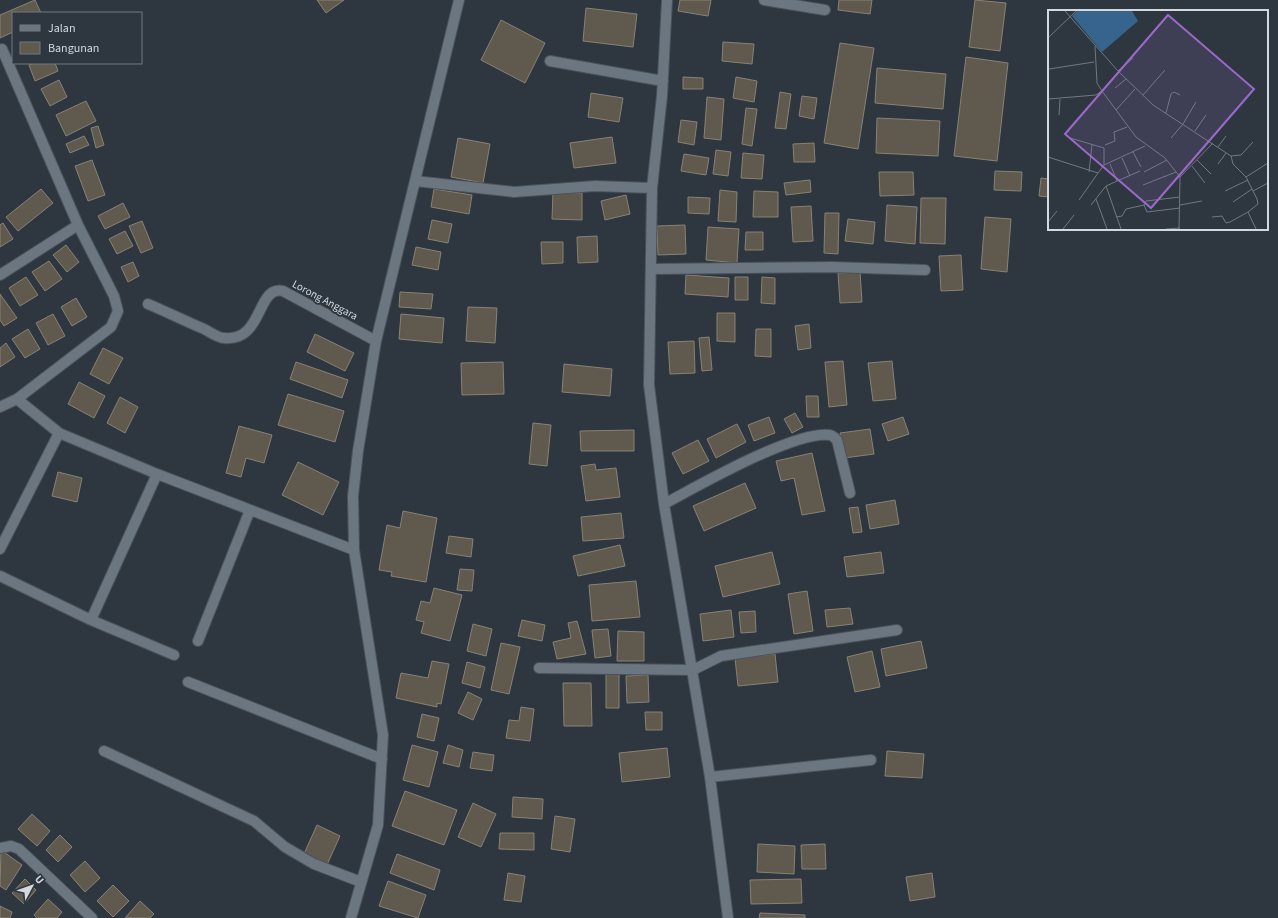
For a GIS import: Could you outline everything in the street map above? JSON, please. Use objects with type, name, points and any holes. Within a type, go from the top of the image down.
[{"type":"street","points":[[351,918],[378,825],[383,735],[354,550],[353,496],[358,451],[376,341],[459,0]]},
{"type":"street","points":[[667,0],[663,81],[652,188],[649,385],[664,504],[710,777],[728,918]]},
{"type":"street","points":[[764,0],[826,10]]},
{"type":"street","points":[[0,407],[17,399],[111,327],[116,320],[118,311],[114,296],[78,225],[2,49]]},
{"type":"street","points":[[550,61],[663,81]]},
{"type":"street","points":[[415,181],[514,192],[595,186],[652,188]]},
{"type":"street","points":[[0,275],[78,225]]},
{"type":"street","points":[[651,269],[831,268],[925,270]]},
{"type":"street","name":"Lorong Anggara","points":[[148,304],[224,338],[240,336],[252,328],[269,293],[277,290],[283,291],[376,341]]},
{"type":"street","points":[[17,399],[59,433],[157,474],[354,550]]},
{"type":"street","points":[[0,549],[59,433]]},
{"type":"street","points":[[664,504],[745,462],[798,440],[814,436],[831,435],[837,440],[850,493]]},
{"type":"street","points":[[91,620],[157,474]]},
{"type":"street","points":[[198,641],[250,510]]},
{"type":"street","points":[[0,576],[91,620],[174,654]]},
{"type":"street","points":[[539,668],[693,670],[721,656],[897,630]]},
{"type":"street","points":[[188,682],[382,759]]},
{"type":"street","points":[[104,751],[254,822],[286,847],[314,864],[361,882]]},
{"type":"street","points":[[710,777],[871,760]]},
{"type":"street","points":[[0,848],[11,846],[19,849],[92,918]]},
{"type":"building","points":[[35,0],[41,12],[12,12],[12,32],[0,38],[0,15]]},
{"type":"building","points":[[317,0],[344,0],[326,13]]},
{"type":"building","points":[[680,0],[711,0],[708,16],[678,11]]},
{"type":"building","points":[[839,0],[872,0],[870,14],[838,10]]},
{"type":"building","points":[[975,0],[1006,3],[1000,51],[969,47]]},
{"type":"building","points":[[586,8],[637,14],[633,47],[583,41]]},
{"type":"building","points":[[501,20],[545,43],[525,83],[481,60]]},
{"type":"building","points":[[723,42],[754,44],[752,64],[722,61]]},
{"type":"building","points":[[840,43],[874,48],[858,149],[824,143]]},
{"type":"building","points":[[966,57],[1008,63],[997,161],[954,156]]},
{"type":"building","points":[[55,64],[58,71],[35,81],[29,65]]},
{"type":"building","points":[[877,68],[946,74],[943,109],[875,103]]},
{"type":"building","points":[[683,77],[703,78],[703,89],[683,89]]},
{"type":"building","points":[[736,77],[757,81],[754,102],[733,98]]},
{"type":"building","points":[[59,80],[67,97],[50,106],[41,89]]},
{"type":"building","points":[[780,92],[791,94],[786,129],[775,128]]},
{"type":"building","points":[[591,93],[623,98],[619,122],[588,117]]},
{"type":"building","points":[[802,96],[817,98],[814,119],[799,116]]},
{"type":"building","points":[[707,97],[724,99],[721,140],[704,138]]},
{"type":"building","points":[[86,101],[96,121],[66,136],[56,115]]},
{"type":"building","points":[[746,108],[757,109],[752,146],[742,144]]},
{"type":"building","points":[[877,118],[940,121],[938,156],[876,153]]},
{"type":"building","points":[[681,120],[697,122],[694,145],[678,142]]},
{"type":"building","points":[[98,126],[104,145],[96,148],[91,128]]},
{"type":"building","points":[[84,136],[89,145],[70,153],[66,144]]},
{"type":"building","points":[[612,137],[616,163],[574,168],[570,143]]},
{"type":"building","points":[[458,138],[490,144],[483,183],[451,177]]},
{"type":"building","points":[[814,143],[815,162],[794,162],[793,144]]},
{"type":"building","points":[[716,150],[731,152],[728,176],[713,174]]},
{"type":"building","points":[[743,153],[764,155],[762,179],[741,178]]},
{"type":"building","points":[[684,154],[709,158],[706,175],[681,171]]},
{"type":"building","points":[[92,160],[105,195],[88,201],[75,166]]},
{"type":"building","points":[[995,171],[1022,172],[1021,191],[994,190]]},
{"type":"building","points":[[879,172],[913,172],[914,195],[880,196]]},
{"type":"building","points":[[1041,178],[1048,179],[1048,197],[1039,196]]},
{"type":"building","points":[[810,180],[811,192],[786,195],[784,183]]},
{"type":"building","points":[[41,189],[53,203],[18,231],[6,217]]},
{"type":"building","points":[[434,189],[472,195],[469,214],[431,207]]},
{"type":"building","points":[[720,190],[737,192],[736,222],[718,221]]},
{"type":"building","points":[[754,191],[778,192],[778,217],[753,217]]},
{"type":"building","points":[[553,192],[582,193],[582,220],[552,219]]},
{"type":"building","points":[[626,195],[630,214],[605,220],[601,201]]},
{"type":"building","points":[[688,197],[710,198],[709,214],[688,213]]},
{"type":"building","points":[[921,198],[946,198],[945,244],[920,243]]},
{"type":"building","points":[[123,203],[130,217],[105,229],[98,216]]},
{"type":"building","points":[[887,205],[917,207],[915,244],[885,241]]},
{"type":"building","points":[[811,206],[813,241],[793,242],[791,207]]},
{"type":"building","points":[[825,213],[839,213],[838,254],[824,253]]},
{"type":"building","points":[[985,217],[1011,219],[1007,272],[981,269]]},
{"type":"building","points":[[848,219],[875,222],[873,244],[845,241]]},
{"type":"building","points":[[432,220],[452,224],[448,243],[428,239]]},
{"type":"building","points":[[142,221],[153,248],[141,253],[129,226]]},
{"type":"building","points":[[3,223],[13,239],[0,247],[0,225]]},
{"type":"building","points":[[685,225],[686,254],[658,255],[657,226]]},
{"type":"building","points":[[708,227],[739,229],[737,263],[706,260]]},
{"type":"building","points":[[125,231],[133,246],[117,254],[109,239]]},
{"type":"building","points":[[746,232],[763,232],[763,250],[745,250]]},
{"type":"building","points":[[597,236],[598,262],[578,263],[577,237]]},
{"type":"building","points":[[541,242],[563,242],[563,263],[542,264]]},
{"type":"building","points":[[66,245],[79,262],[67,272],[53,255]]},
{"type":"building","points":[[416,247],[441,252],[438,270],[412,265]]},
{"type":"building","points":[[961,255],[963,290],[941,291],[939,256]]},
{"type":"building","points":[[49,261],[62,279],[45,291],[32,272]]},
{"type":"building","points":[[133,262],[139,276],[128,282],[121,267]]},
{"type":"building","points":[[860,272],[862,302],[840,303],[838,273]]},
{"type":"building","points":[[686,275],[729,278],[728,297],[685,294]]},
{"type":"building","points":[[26,277],[38,295],[20,306],[9,288]]},
{"type":"building","points":[[735,277],[748,277],[748,300],[735,300]]},
{"type":"building","points":[[762,277],[775,278],[775,304],[761,303]]},
{"type":"building","points":[[400,292],[433,294],[431,309],[399,307]]},
{"type":"building","points":[[0,294],[17,318],[4,326],[0,320]]},
{"type":"building","points":[[76,298],[87,317],[72,326],[61,307]]},
{"type":"building","points":[[468,307],[497,308],[495,343],[466,341]]},
{"type":"building","points":[[717,313],[735,313],[735,342],[717,341]]},
{"type":"building","points":[[53,314],[65,336],[48,345],[36,323]]},
{"type":"building","points":[[401,314],[444,318],[442,343],[399,339]]},
{"type":"building","points":[[809,324],[811,348],[798,350],[795,326]]},
{"type":"building","points":[[28,329],[40,349],[25,358],[12,339]]},
{"type":"building","points":[[756,329],[771,329],[771,357],[755,356]]},
{"type":"building","points":[[315,334],[354,353],[345,371],[307,352]]},
{"type":"building","points":[[709,337],[712,370],[702,371],[699,338]]},
{"type":"building","points":[[694,341],[695,373],[670,374],[668,342]]},
{"type":"building","points":[[6,343],[15,357],[0,367],[0,348]]},
{"type":"building","points":[[103,348],[123,358],[109,384],[90,374]]},
{"type":"building","points":[[843,361],[847,405],[829,407],[825,362]]},
{"type":"building","points":[[892,361],[896,399],[873,401],[868,363]]},
{"type":"building","points":[[296,362],[348,380],[342,398],[290,379]]},
{"type":"building","points":[[503,362],[504,394],[462,395],[461,363]]},
{"type":"building","points":[[564,364],[612,369],[610,396],[562,392]]},
{"type":"building","points":[[79,382],[105,396],[94,418],[68,404]]},
{"type":"building","points":[[288,394],[344,411],[335,442],[278,425]]},
{"type":"building","points":[[806,396],[818,396],[819,417],[807,417]]},
{"type":"building","points":[[120,397],[138,407],[125,433],[107,423]]},
{"type":"building","points":[[795,413],[803,427],[792,433],[784,419]]},
{"type":"building","points":[[769,417],[775,433],[754,441],[748,425]]},
{"type":"building","points":[[903,417],[909,434],[888,441],[882,424]]},
{"type":"building","points":[[533,423],[551,425],[547,466],[529,464]]},
{"type":"building","points":[[737,424],[746,442],[716,458],[707,439]]},
{"type":"building","points":[[239,426],[272,435],[264,463],[246,458],[241,477],[226,473]]},
{"type":"building","points":[[870,429],[874,454],[844,458],[840,433]]},
{"type":"building","points":[[634,430],[634,451],[581,451],[580,431]]},
{"type":"building","points":[[698,440],[709,461],[683,474],[672,453]]},
{"type":"building","points":[[812,453],[825,511],[802,515],[794,478],[781,481],[776,461]]},
{"type":"building","points":[[298,462],[339,482],[323,515],[282,495]]},
{"type":"building","points":[[595,464],[596,470],[616,468],[620,497],[586,501],[581,466]]},
{"type":"building","points":[[58,472],[82,478],[77,502],[52,496]]},
{"type":"building","points":[[745,483],[756,508],[704,531],[693,506]]},
{"type":"building","points":[[895,500],[899,524],[870,529],[866,505]]},
{"type":"building","points":[[858,507],[862,532],[853,533],[849,508]]},
{"type":"building","points":[[403,511],[437,518],[426,582],[391,576],[392,572],[379,570],[387,525],[400,528]]},
{"type":"building","points":[[621,513],[624,538],[583,541],[581,517]]},
{"type":"building","points":[[449,536],[473,539],[471,557],[446,553]]},
{"type":"building","points":[[620,545],[625,566],[578,576],[573,556]]},
{"type":"building","points":[[772,552],[780,584],[723,597],[715,566]]},
{"type":"building","points":[[881,552],[884,573],[847,577],[844,557]]},
{"type":"building","points":[[460,569],[474,570],[472,591],[457,590]]},
{"type":"building","points":[[636,581],[640,617],[592,621],[589,585]]},
{"type":"building","points":[[434,588],[462,595],[450,641],[421,633],[424,622],[416,620],[421,601],[430,603]]},
{"type":"building","points":[[807,591],[813,631],[794,634],[788,594]]},
{"type":"building","points":[[850,608],[853,624],[827,627],[825,610]]},
{"type":"building","points":[[731,610],[734,637],[703,641],[700,614]]},
{"type":"building","points":[[755,611],[756,632],[741,633],[739,612]]},
{"type":"building","points":[[522,620],[545,625],[542,641],[518,636]]},
{"type":"building","points":[[577,621],[586,654],[557,659],[553,642],[571,638],[568,623]]},
{"type":"building","points":[[473,624],[492,629],[486,656],[467,651]]},
{"type":"building","points":[[608,629],[611,656],[595,658],[592,630]]},
{"type":"building","points":[[618,631],[644,632],[644,661],[617,661]]},
{"type":"building","points":[[921,641],[927,668],[886,676],[881,649]]},
{"type":"building","points":[[501,643],[520,647],[509,694],[491,690]]},
{"type":"building","points":[[872,651],[880,687],[855,692],[847,657]]},
{"type":"building","points":[[775,654],[778,682],[738,686],[735,658]]},
{"type":"building","points":[[432,661],[449,664],[441,704],[437,703],[437,707],[396,698],[401,673],[428,678]]},
{"type":"building","points":[[467,662],[485,667],[480,688],[462,683]]},
{"type":"building","points":[[619,670],[619,708],[606,708],[606,671]]},
{"type":"building","points":[[648,675],[649,702],[627,703],[626,676]]},
{"type":"building","points":[[563,683],[591,683],[592,726],[564,726]]},
{"type":"building","points":[[468,692],[482,699],[473,720],[458,713]]},
{"type":"building","points":[[521,707],[534,709],[530,741],[506,738],[509,720],[519,721]]},
{"type":"building","points":[[645,712],[662,712],[662,730],[646,730]]},
{"type":"building","points":[[422,714],[439,718],[434,741],[417,737]]},
{"type":"building","points":[[412,745],[438,752],[429,787],[403,780]]},
{"type":"building","points":[[448,745],[463,750],[459,767],[443,763]]},
{"type":"building","points":[[667,748],[670,777],[622,782],[619,753]]},
{"type":"building","points":[[887,751],[924,754],[922,778],[885,776]]},
{"type":"building","points":[[473,752],[494,755],[492,771],[470,768]]},
{"type":"building","points":[[405,791],[457,810],[444,845],[392,826]]},
{"type":"building","points":[[513,797],[543,799],[542,819],[512,817]]},
{"type":"building","points":[[473,803],[496,814],[481,847],[458,837]]},
{"type":"building","points":[[32,814],[50,831],[37,846],[18,829]]},
{"type":"building","points":[[555,816],[575,819],[570,852],[551,849]]},
{"type":"building","points":[[317,825],[340,836],[326,867],[303,856]]},
{"type":"building","points":[[500,833],[534,833],[534,850],[499,849]]},
{"type":"building","points":[[60,835],[72,847],[58,862],[46,850]]},
{"type":"building","points":[[758,844],[795,846],[794,874],[757,872]]},
{"type":"building","points":[[825,844],[826,869],[802,869],[801,845]]},
{"type":"building","points":[[1,850],[22,865],[6,890],[0,886]]},
{"type":"building","points":[[397,854],[440,870],[434,890],[390,873]]},
{"type":"building","points":[[85,861],[100,878],[85,892],[70,875]]},
{"type":"building","points":[[508,873],[525,876],[521,902],[504,900]]},
{"type":"building","points":[[932,873],[935,897],[910,901],[906,877]]},
{"type":"building","points":[[25,879],[36,890],[24,904],[12,893]]},
{"type":"building","points":[[801,879],[802,903],[751,904],[750,880]]},
{"type":"building","points":[[388,881],[426,895],[418,918],[379,906]]},
{"type":"building","points":[[113,885],[129,901],[113,917],[97,901]]},
{"type":"building","points":[[48,899],[62,912],[57,918],[37,918],[34,915]]},
{"type":"building","points":[[140,901],[154,914],[150,918],[125,918]]},
{"type":"building","points":[[0,906],[12,912],[10,918],[0,918]]},
{"type":"building","points":[[760,913],[805,915],[805,918],[759,918]]}]
